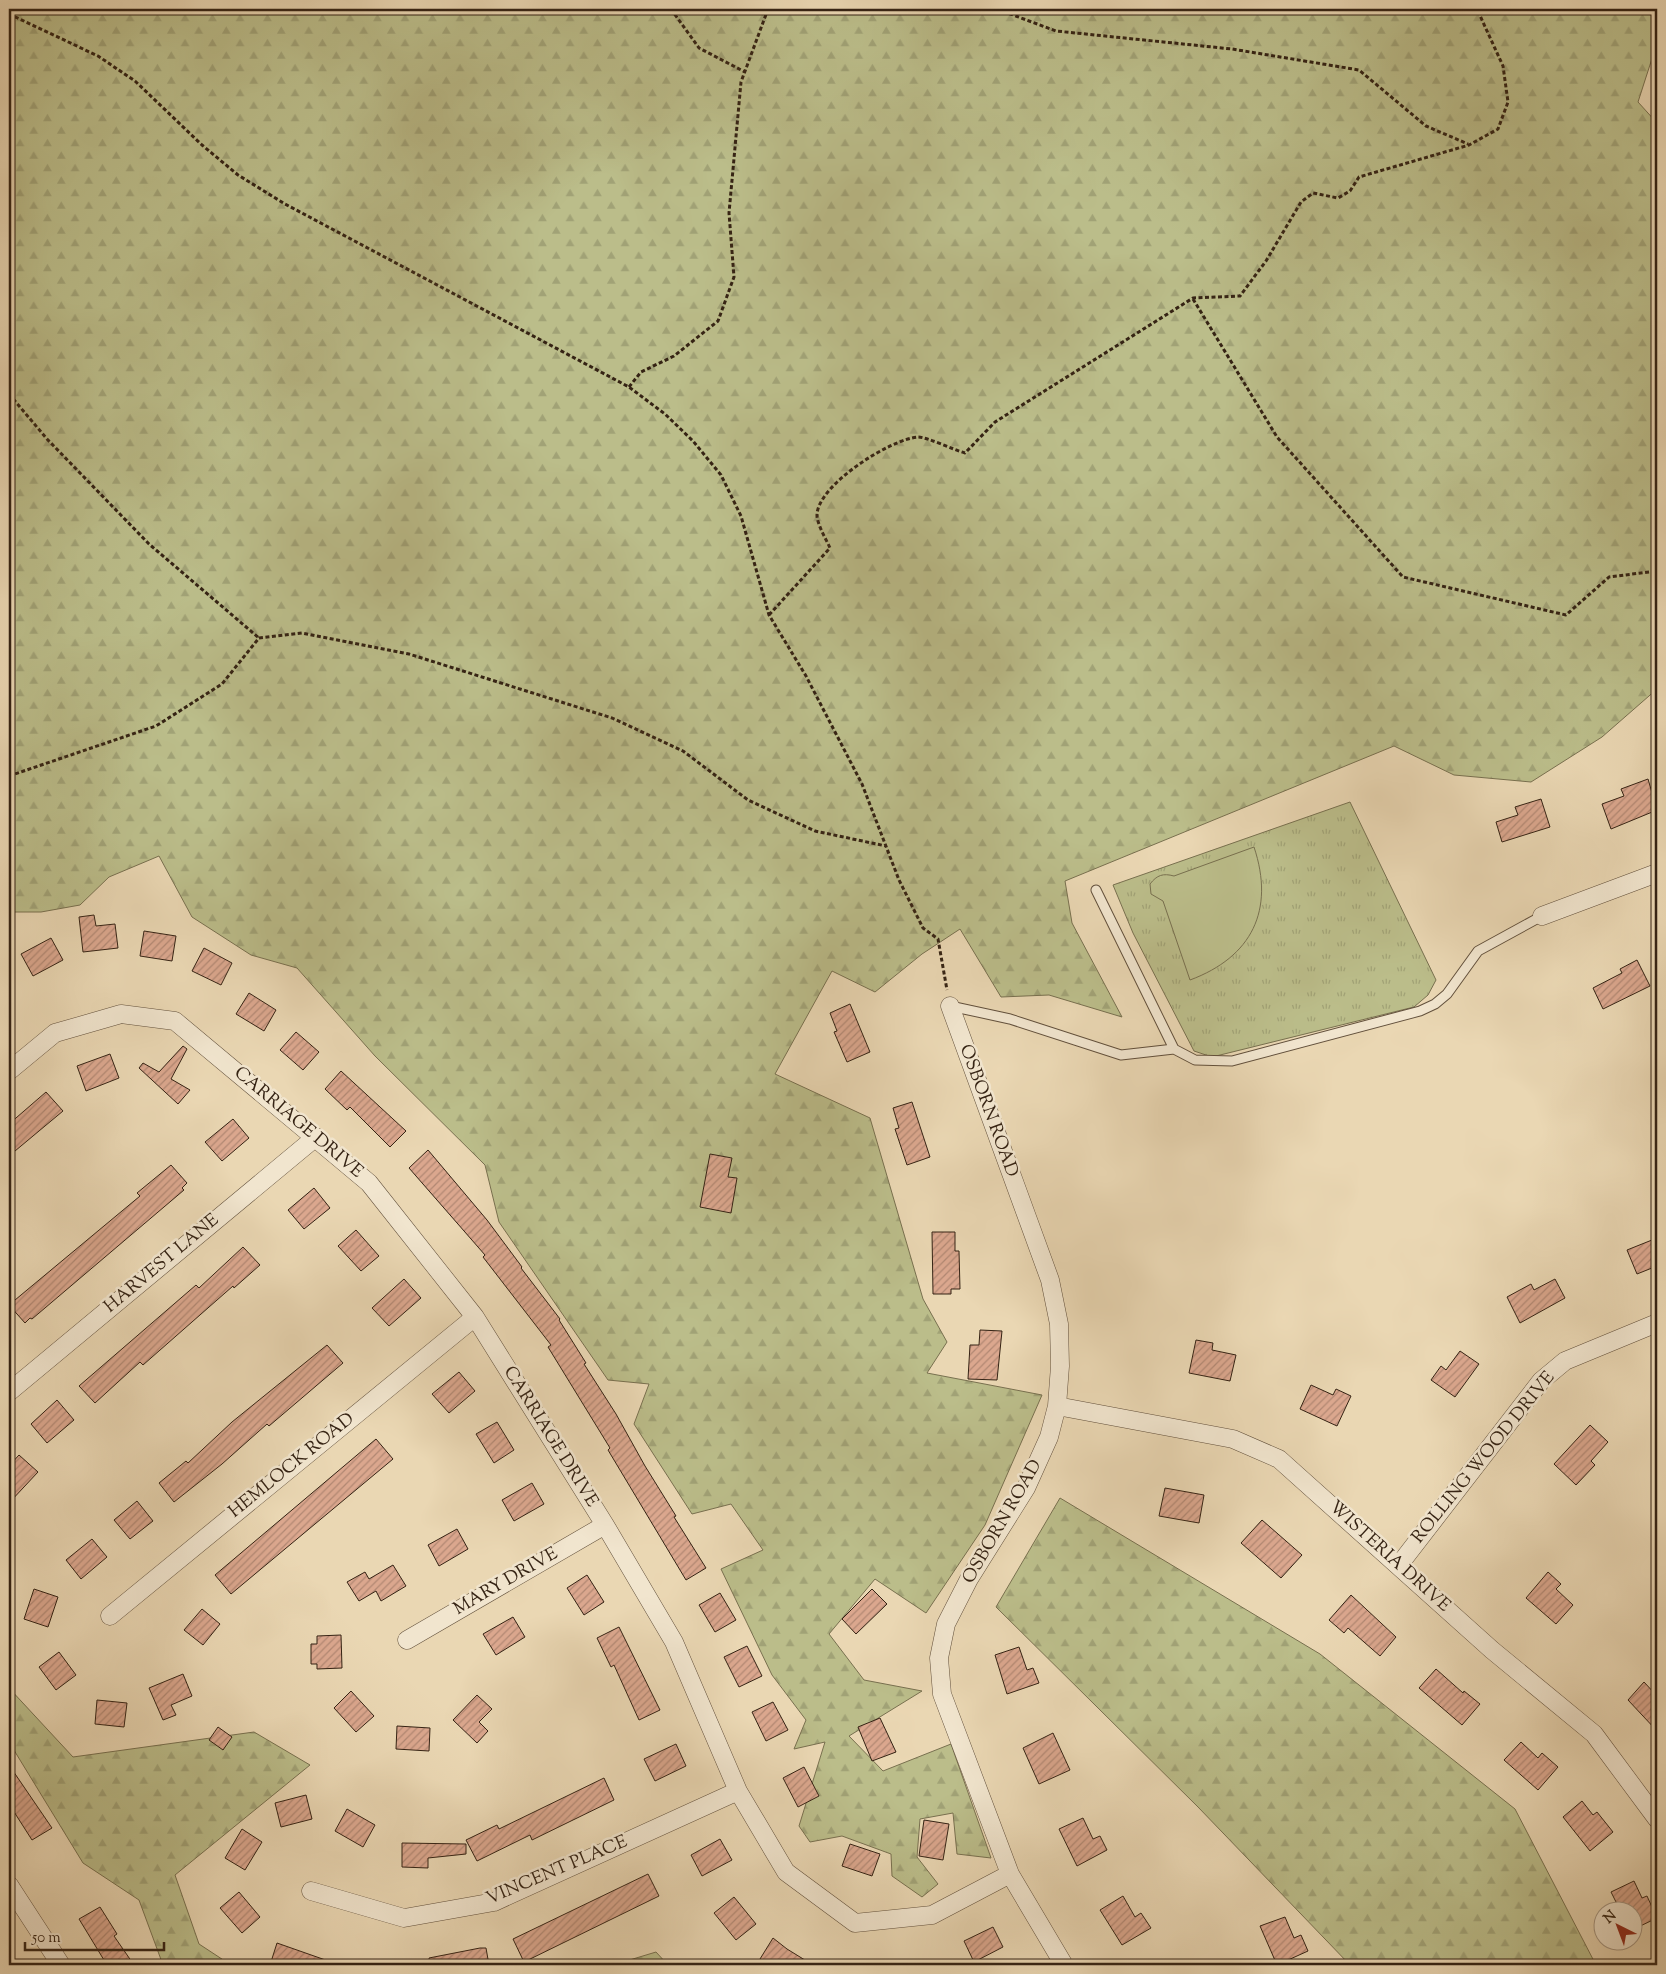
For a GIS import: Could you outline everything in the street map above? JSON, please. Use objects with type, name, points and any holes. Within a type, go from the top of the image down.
[{"type":"street","points":[[1542,916],[1657,873]]},
{"type":"street","name":"OSBORN ROAD","points":[[950,1006],[1050,1280],[1059,1324],[1060,1366],[1056,1406],[1040,1460],[969,1579],[946,1624],[939,1658],[942,1694],[1010,1874],[1064,1965]]},
{"type":"street","name":"CARRIAGE DRIVE","points":[[9,1071],[55,1033],[121,1014],[175,1021],[369,1183],[475,1317],[605,1525],[674,1642],[738,1791],[786,1872],[854,1923],[932,1915],[1010,1874]]},
{"type":"street","name":"HARVEST LANE","points":[[9,1392],[316,1137]]},
{"type":"street","name":"HEMLOCK ROAD","points":[[110,1616],[475,1317]]},
{"type":"street","name":"ROLLING WOOD DRIVE","points":[[1398,1565],[1541,1381],[1565,1361],[1657,1323]]},
{"type":"street","name":"WISTERIA DRIVE","points":[[1056,1406],[1233,1439],[1279,1460],[1492,1650],[1594,1734],[1657,1819]]},
{"type":"street","name":"MARY DRIVE","points":[[407,1640],[605,1525]]},
{"type":"street","name":"VINCENT PLACE","points":[[311,1891],[404,1918],[494,1902],[738,1791]]},
{"type":"street","points":[[9,1885],[61,1965]]},
{"type":"lane","points":[[1096,890],[1174,1049]]},
{"type":"lane","points":[[950,1006],[1010,1019],[1121,1055],[1174,1049],[1195,1060],[1232,1061],[1420,1011],[1435,1004],[1447,994],[1478,951],[1542,916]]},
{"type":"path","points":[[671,9],[699,48],[744,72]]},
{"type":"path","points":[[629,387],[642,372],[674,356],[718,321],[734,277],[729,213],[741,82],[768,9]]},
{"type":"path","points":[[997,9],[1056,31],[1232,49],[1359,70],[1426,126],[1469,145]]},
{"type":"path","points":[[769,615],[830,548],[817,517],[820,502],[865,458],[891,445],[919,437],[965,453],[994,422],[1193,298],[1240,296],[1266,261],[1301,202],[1313,193],[1338,198],[1350,191],[1359,177],[1469,145],[1498,129],[1508,102],[1502,66],[1477,9]]},
{"type":"path","points":[[9,14],[98,56],[135,81],[238,175],[285,204],[629,387],[672,421],[693,441],[721,475],[741,516],[769,615],[806,676],[862,784],[899,880],[923,928],[938,940],[950,1006]]},
{"type":"path","points":[[1193,298],[1276,437],[1403,578],[1566,615],[1609,577],[1657,571]]},
{"type":"path","points":[[9,394],[47,439],[149,544],[259,638]]},
{"type":"path","points":[[9,776],[156,726],[222,684],[259,638],[302,633],[409,654],[612,718],[683,750],[748,800],[765,808],[815,831],[886,846]]},
{"type":"green space","points":[[9,9],[1657,9],[1657,43],[1638,102],[1657,123],[1657,689],[1602,737],[1531,782],[1454,775],[1394,746],[1065,881],[1072,923],[1122,1017],[1049,995],[1001,997],[960,929],[922,954],[875,992],[832,971],[775,1074],[870,1118],[923,1299],[947,1342],[927,1373],[1042,1395],[985,1525],[926,1613],[875,1579],[829,1634],[864,1680],[922,1691],[849,1736],[883,1771],[951,1744],[991,1858],[957,1854],[953,1813],[920,1819],[917,1857],[938,1884],[922,1897],[892,1876],[891,1854],[842,1836],[810,1842],[799,1826],[825,1742],[794,1749],[806,1720],[772,1675],[721,1569],[763,1550],[731,1504],[692,1514],[634,1424],[649,1384],[608,1380],[499,1222],[485,1165],[375,1056],[297,968],[251,955],[192,917],[159,856],[109,877],[80,905],[41,912],[9,912]]},
{"type":"green space","points":[[1350,802],[1436,980],[1428,995],[1414,1007],[1212,1057],[1194,1051],[1133,933],[1113,885]]},
{"type":"green space","points":[[1254,847],[1260,870],[1262,891],[1259,911],[1253,928],[1243,944],[1229,958],[1211,970],[1190,980],[1163,901],[1151,894],[1150,884],[1160,876],[1174,876]]},
{"type":"green space","points":[[1060,1498],[1320,1654],[1515,1809],[1596,1965],[1350,1965],[1198,1807],[996,1607]]},
{"type":"green space","points":[[9,1688],[73,1757],[254,1732],[310,1765],[175,1875],[199,1944],[231,1965],[163,1965],[139,1900],[83,1863],[9,1742]]},
{"type":"green space","points":[[656,1952],[668,1965],[613,1965]]},
{"type":"building","points":[[1648,779],[1657,810],[1611,829],[1602,804],[1624,796],[1621,789]]},
{"type":"building","points":[[1541,799],[1550,827],[1502,842],[1496,822],[1518,815],[1515,807]]},
{"type":"building","points":[[94,915],[96,926],[115,924],[118,948],[83,952],[79,917]]},
{"type":"building","points":[[144,931],[176,936],[172,961],[140,956]]},
{"type":"building","points":[[51,938],[63,960],[33,976],[21,954]]},
{"type":"building","points":[[204,948],[232,963],[221,985],[192,971]]},
{"type":"building","points":[[1637,960],[1650,986],[1603,1009],[1593,988],[1622,973],[1620,969]]},
{"type":"building","points":[[249,993],[276,1010],[264,1031],[236,1014]]},
{"type":"building","points":[[850,1004],[870,1052],[847,1062],[834,1032],[837,1031],[830,1013]]},
{"type":"building","points":[[296,1032],[319,1052],[303,1070],[280,1050]]},
{"type":"building","points":[[183,1046],[187,1049],[171,1079],[190,1090],[178,1104],[139,1068],[143,1063],[159,1072]]},
{"type":"building","points":[[110,1054],[119,1078],[86,1091],[77,1066]]},
{"type":"building","points":[[341,1071],[406,1131],[390,1147],[350,1107],[347,1110],[325,1089]]},
{"type":"building","points":[[46,1092],[63,1111],[9,1156],[9,1124]]},
{"type":"building","points":[[912,1102],[930,1157],[907,1165],[895,1129],[899,1128],[893,1108]]},
{"type":"building","points":[[233,1119],[249,1138],[222,1161],[205,1142]]},
{"type":"building","points":[[428,1150],[487,1220],[560,1319],[586,1363],[584,1364],[616,1414],[676,1516],[674,1517],[706,1568],[686,1580],[608,1450],[610,1448],[548,1347],[551,1345],[483,1257],[485,1255],[409,1168]]},
{"type":"building","points":[[710,1154],[732,1158],[728,1177],[737,1178],[731,1213],[700,1207]]},
{"type":"building","points":[[171,1165],[187,1183],[182,1188],[184,1190],[25,1323],[9,1305],[140,1196],[137,1193]]},
{"type":"building","points":[[314,1188],[330,1208],[304,1229],[288,1210]]},
{"type":"building","points":[[356,1230],[379,1256],[361,1271],[338,1246]]},
{"type":"building","points":[[932,1232],[955,1232],[955,1251],[959,1251],[960,1289],[951,1289],[951,1294],[933,1294]]},
{"type":"building","points":[[1657,1238],[1657,1266],[1637,1274],[1627,1250]]},
{"type":"building","points":[[243,1247],[260,1265],[234,1288],[233,1286],[143,1365],[140,1362],[95,1403],[79,1386],[196,1285],[199,1288]]},
{"type":"building","points":[[404,1279],[421,1298],[389,1326],[372,1308]]},
{"type":"building","points":[[1555,1279],[1565,1298],[1520,1323],[1507,1297],[1531,1284],[1534,1290]]},
{"type":"building","points":[[980,1330],[1002,1331],[997,1380],[968,1379],[970,1345],[979,1345]]},
{"type":"building","points":[[1196,1340],[1213,1343],[1212,1350],[1236,1355],[1230,1381],[1189,1373]]},
{"type":"building","points":[[327,1345],[343,1363],[269,1426],[267,1424],[222,1464],[174,1502],[159,1483],[186,1461],[188,1463],[232,1422]]},
{"type":"building","points":[[1460,1351],[1479,1364],[1455,1397],[1431,1380],[1441,1366],[1446,1370]]},
{"type":"building","points":[[459,1372],[475,1391],[449,1413],[432,1394]]},
{"type":"building","points":[[1311,1385],[1333,1395],[1336,1389],[1351,1396],[1337,1426],[1300,1409]]},
{"type":"building","points":[[57,1400],[74,1420],[47,1443],[31,1424]]},
{"type":"building","points":[[497,1422],[514,1450],[494,1463],[476,1434]]},
{"type":"building","points":[[1590,1425],[1608,1442],[1591,1461],[1595,1465],[1576,1485],[1554,1464]]},
{"type":"building","points":[[376,1439],[393,1459],[231,1594],[215,1575]]},
{"type":"building","points":[[19,1455],[38,1472],[9,1503],[9,1466]]},
{"type":"building","points":[[532,1483],[544,1504],[514,1521],[502,1500]]},
{"type":"building","points":[[1165,1488],[1204,1495],[1199,1523],[1159,1516]]},
{"type":"building","points":[[137,1501],[153,1521],[130,1539],[114,1520]]},
{"type":"building","points":[[1262,1520],[1302,1555],[1281,1578],[1241,1543]]},
{"type":"building","points":[[457,1529],[468,1549],[439,1566],[428,1545]]},
{"type":"building","points":[[92,1539],[107,1557],[81,1579],[66,1560]]},
{"type":"building","points":[[393,1565],[406,1586],[381,1601],[376,1591],[359,1601],[347,1582],[365,1572],[369,1579]]},
{"type":"building","points":[[1548,1572],[1561,1584],[1556,1589],[1573,1605],[1556,1624],[1526,1598]]},
{"type":"building","points":[[587,1575],[604,1602],[584,1615],[567,1588]]},
{"type":"building","points":[[34,1589],[58,1597],[48,1627],[24,1619]]},
{"type":"building","points":[[872,1589],[887,1604],[856,1634],[842,1619]]},
{"type":"building","points":[[720,1593],[736,1620],[715,1632],[699,1605]]},
{"type":"building","points":[[1351,1595],[1396,1637],[1380,1656],[1348,1628],[1344,1633],[1329,1620]]},
{"type":"building","points":[[202,1609],[220,1624],[203,1645],[184,1630]]},
{"type":"building","points":[[513,1617],[525,1637],[496,1655],[483,1634]]},
{"type":"building","points":[[619,1627],[660,1710],[639,1720],[614,1665],[611,1667],[597,1638]]},
{"type":"building","points":[[341,1635],[342,1668],[317,1669],[317,1664],[311,1664],[311,1644],[317,1644],[317,1636]]},
{"type":"building","points":[[747,1646],[762,1676],[739,1687],[724,1657]]},
{"type":"building","points":[[1019,1647],[1027,1670],[1033,1668],[1039,1683],[1007,1694],[995,1655]]},
{"type":"building","points":[[59,1652],[76,1675],[56,1690],[39,1667]]},
{"type":"building","points":[[1436,1669],[1463,1693],[1464,1691],[1480,1704],[1462,1725],[1419,1688]]},
{"type":"building","points":[[183,1674],[192,1696],[171,1705],[176,1715],[163,1720],[149,1688]]},
{"type":"building","points":[[1644,1682],[1657,1696],[1657,1731],[1628,1700]]},
{"type":"building","points":[[351,1691],[374,1716],[356,1732],[334,1708]]},
{"type":"building","points":[[477,1695],[492,1709],[479,1722],[488,1731],[477,1743],[453,1720]]},
{"type":"building","points":[[97,1700],[127,1703],[124,1727],[95,1724]]},
{"type":"building","points":[[773,1702],[788,1730],[766,1741],[752,1712]]},
{"type":"building","points":[[880,1718],[896,1752],[872,1761],[858,1727]]},
{"type":"building","points":[[397,1726],[430,1728],[429,1751],[396,1749]]},
{"type":"building","points":[[218,1727],[232,1737],[223,1750],[209,1740]]},
{"type":"building","points":[[1053,1733],[1070,1770],[1039,1784],[1023,1748]]},
{"type":"building","points":[[1521,1742],[1538,1758],[1542,1753],[1558,1767],[1538,1790],[1504,1760]]},
{"type":"building","points":[[676,1744],[686,1766],[655,1781],[644,1759]]},
{"type":"building","points":[[9,1765],[52,1828],[32,1840],[9,1804]]},
{"type":"building","points":[[804,1767],[819,1796],[798,1807],[783,1778]]},
{"type":"building","points":[[604,1778],[614,1800],[532,1840],[530,1835],[477,1861],[466,1840],[497,1825],[499,1829]]},
{"type":"building","points":[[306,1795],[312,1819],[281,1827],[275,1803]]},
{"type":"building","points":[[1582,1801],[1593,1815],[1597,1812],[1613,1832],[1590,1851],[1563,1817]]},
{"type":"building","points":[[347,1809],[375,1825],[363,1847],[335,1831]]},
{"type":"building","points":[[1083,1818],[1093,1839],[1100,1836],[1107,1850],[1077,1866],[1059,1829]]},
{"type":"building","points":[[924,1820],[949,1824],[943,1860],[919,1856]]},
{"type":"building","points":[[242,1829],[262,1842],[245,1870],[225,1858]]},
{"type":"building","points":[[720,1839],[732,1860],[702,1876],[691,1855]]},
{"type":"building","points":[[402,1843],[466,1844],[466,1854],[428,1858],[428,1868],[402,1867]]},
{"type":"building","points":[[850,1844],[880,1854],[872,1876],[842,1866]]},
{"type":"building","points":[[648,1874],[659,1896],[524,1962],[513,1939]]},
{"type":"building","points":[[1634,1881],[1642,1898],[1647,1896],[1657,1918],[1644,1924],[1644,1902],[1616,1902],[1611,1892]]},
{"type":"building","points":[[239,1892],[260,1917],[242,1933],[220,1908]]},
{"type":"building","points":[[1123,1896],[1135,1917],[1141,1913],[1151,1928],[1122,1945],[1100,1910]]},
{"type":"building","points":[[734,1897],[756,1924],[736,1940],[714,1913]]},
{"type":"building","points":[[100,1907],[117,1934],[114,1936],[134,1965],[107,1965],[79,1919]]},
{"type":"building","points":[[1285,1917],[1294,1938],[1301,1935],[1308,1951],[1277,1965],[1260,1926]]},
{"type":"building","points":[[993,1927],[1003,1947],[974,1962],[964,1941]]},
{"type":"building","points":[[773,1938],[813,1965],[770,1965],[760,1959]]},
{"type":"building","points":[[277,1943],[334,1963],[334,1965],[270,1965]]},
{"type":"building","points":[[486,1948],[489,1965],[430,1965],[429,1958]]}]
